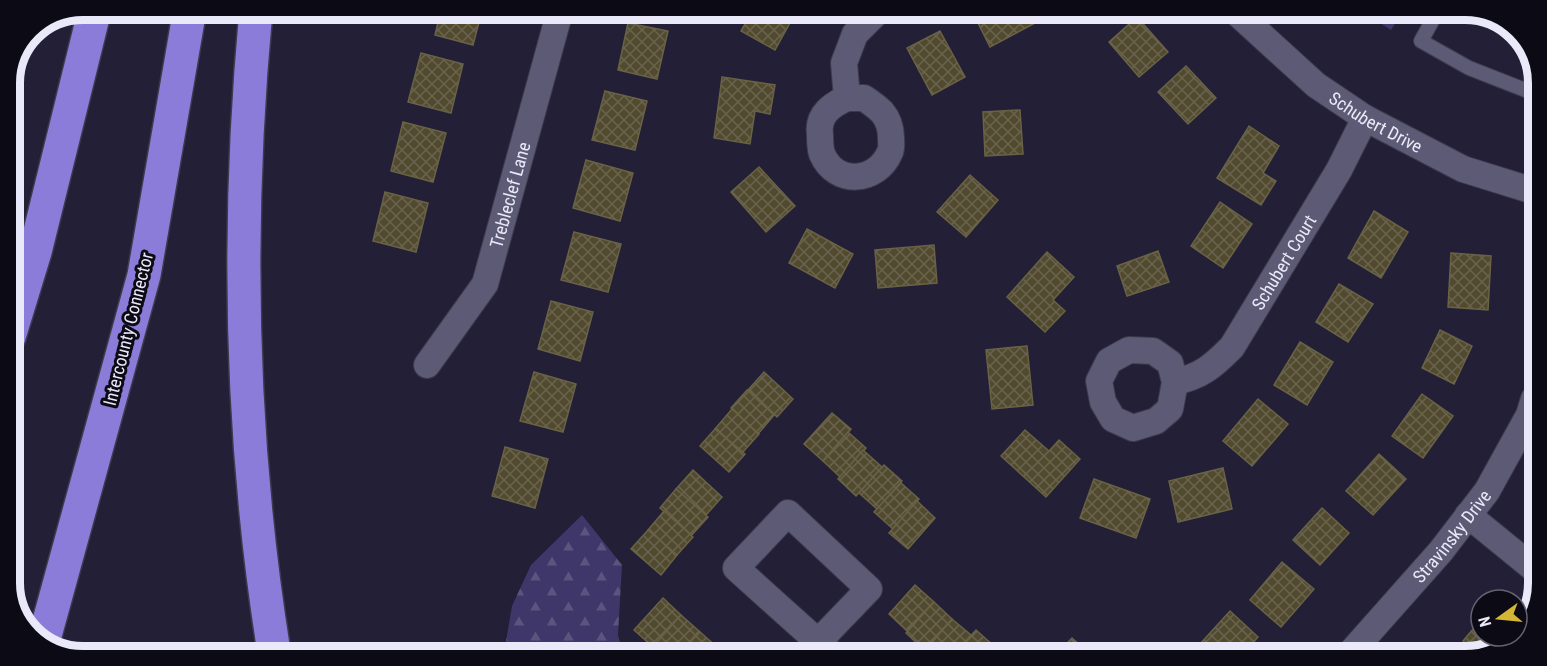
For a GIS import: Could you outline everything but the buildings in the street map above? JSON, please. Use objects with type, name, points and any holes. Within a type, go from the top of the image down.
[{"type":"highway","points":[[20,300],[38,240],[92,20]]},
{"type":"highway","name":"Intercounty Connector","points":[[45,635],[144,275],[188,20]]},
{"type":"highway","points":[[255,20],[243,242],[245,335],[251,470],[266,605],[273,646]]},
{"type":"street","name":"Trebleclef Lane","points":[[427,365],[485,284],[558,20]]},
{"type":"street","points":[[847,98],[844,63],[855,34],[869,20]]},
{"type":"street","name":"Schubert Drive","points":[[1245,20],[1316,85],[1365,118],[1463,169],[1527,189]]},
{"type":"street","name":"Schubert Court","points":[[1175,382],[1192,378],[1210,369],[1232,347],[1339,170],[1365,118]]},
{"type":"street","name":"Stravinsky Drive","points":[[1357,646],[1441,551],[1487,490],[1528,417]]},
{"type":"street","points":[[823,646],[736,568],[788,513],[869,589],[826,646]]},
{"type":"street","points":[[1468,515],[1528,564]]},
{"type":"lane","points":[[1433,20],[1420,41],[1469,69],[1527,91]]},
{"type":"green space","points":[[1375,20],[1397,20],[1391,30]]},
{"type":"green space","points":[[582,515],[622,565],[618,635],[621,646],[505,646],[512,606],[531,565]]}]
